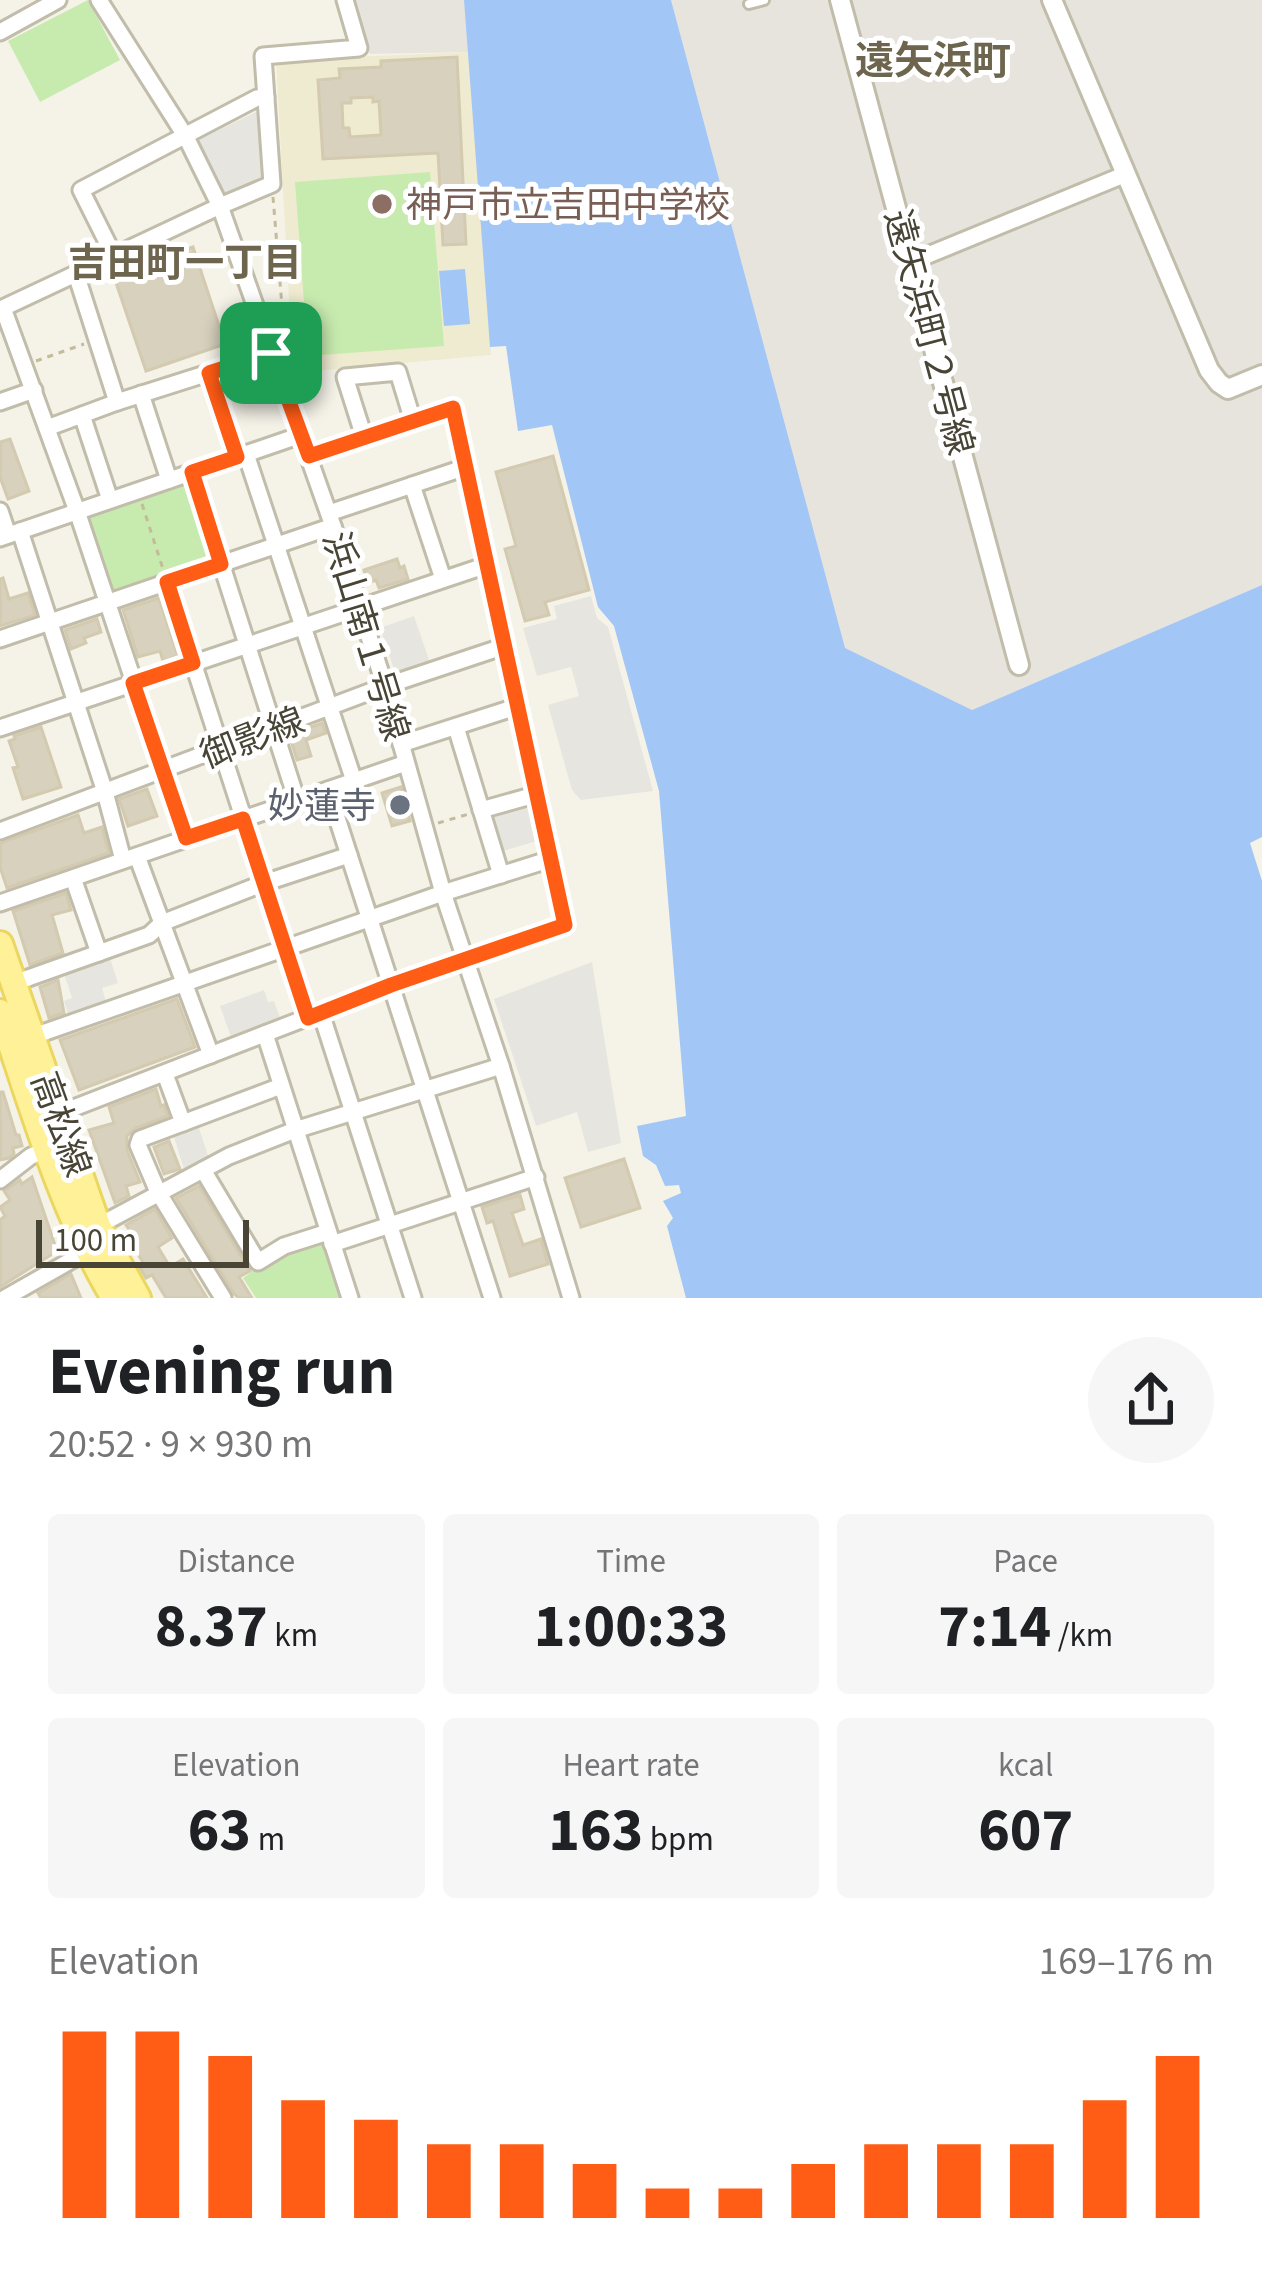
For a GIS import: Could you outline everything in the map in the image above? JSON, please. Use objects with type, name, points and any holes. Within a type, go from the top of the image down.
[{"type":"main road","name":"高松線","points":[[0,944],[58,1114],[57,1146],[86,1252],[104,1293]]},
{"type":"main road","name":"高松線","points":[[0,1012],[57,1146],[138,1298]]},
{"type":"street","points":[[0,32],[58,0]]},
{"type":"street","name":"浜山南１号線","points":[[99,0],[185,137],[220,206],[278,351],[571,1298]]},
{"type":"street","points":[[186,838],[77,511],[3,308],[272,184],[263,56],[359,48],[345,0]]},
{"type":"street","name":"遠矢浜町２号線","points":[[840,0],[1019,665]]},
{"type":"street","points":[[1052,0],[1209,370],[1228,389],[1262,375]]},
{"type":"street","points":[[114,256],[81,190],[266,97]]},
{"type":"street","points":[[911,262],[1126,174]]},
{"type":"street","points":[[76,274],[117,402]]},
{"type":"street","points":[[47,428],[278,351]]},
{"type":"street","points":[[364,437],[345,376],[398,372],[413,421]]},
{"type":"street","points":[[209,373],[276,545],[354,781]]},
{"type":"street","points":[[0,402],[34,390]]},
{"type":"street","points":[[141,394],[169,480]]},
{"type":"street","points":[[58,1114],[391,985],[565,925],[453,408],[309,456]]},
{"type":"street","points":[[82,415],[110,500]]},
{"type":"street","points":[[9,535],[302,436]]},
{"type":"street","points":[[0,639],[276,545],[412,485],[466,467]]},
{"type":"street","points":[[192,472],[297,801]]},
{"type":"street","points":[[412,485],[443,579]]},
{"type":"street","points":[[0,511],[49,622],[105,792],[212,1055]]},
{"type":"street","points":[[0,728],[487,565]]},
{"type":"street","points":[[167,582],[285,949],[354,1113],[413,1298]]},
{"type":"street","name":"御影線","points":[[0,831],[385,686],[505,646]]},
{"type":"street","points":[[401,745],[519,706]]},
{"type":"street","points":[[456,727],[501,875]]},
{"type":"street","points":[[0,902],[406,763]]},
{"type":"street","points":[[328,790],[492,1298]]},
{"type":"street","points":[[482,810],[538,794]]},
{"type":"street","points":[[14,983],[149,935],[162,923],[349,854]]},
{"type":"street","points":[[31,1037],[551,859]]},
{"type":"street","points":[[73,878],[99,953]]},
{"type":"street","points":[[265,1034],[350,1298]]},
{"type":"street","points":[[98,1226],[230,1156],[296,1130],[501,1066]]},
{"type":"street","points":[[164,1074],[183,1123]]},
{"type":"street","points":[[223,1298],[158,1192],[138,1145],[140,1139],[281,1086]]},
{"type":"street","points":[[0,1180],[32,1156],[57,1146]]},
{"type":"street","points":[[202,1170],[258,1262],[284,1246],[390,1226],[536,1178]]},
{"type":"street","points":[[5,1298],[86,1252]]},
{"type":"lane","points":[[749,4],[764,0]]},
{"type":"path","points":[[272,184],[278,351]]},
{"type":"path","points":[[24,365],[97,339]]},
{"type":"path","points":[[138,490],[167,582]]},
{"type":"path","points":[[425,827],[482,810]]},
{"type":"shaded area","points":[[353,0],[464,0],[470,52],[370,54]]},
{"type":"shaded area","points":[[671,0],[1262,0],[1262,585],[972,710],[844,648]]},
{"type":"shaded area","name":"神戸市立吉田中学校","points":[[470,52],[491,355],[293,373],[276,60]]},
{"type":"shaded area","points":[[256,112],[265,116],[267,176],[221,198],[194,142]]},
{"type":"shaded area","points":[[591,596],[597,618],[608,627],[653,791],[581,800],[572,790],[548,705],[579,696],[571,667],[537,676],[523,628],[557,619],[554,606]]},
{"type":"shaded area","points":[[414,616],[430,663],[401,672],[394,669],[380,628]]},
{"type":"shaded area","points":[[529,802],[540,840],[500,852],[489,814]]},
{"type":"shaded area","points":[[109,955],[118,983],[102,988],[107,1005],[69,1017],[64,1001],[72,998],[63,970]]},
{"type":"shaded area","points":[[592,962],[621,1143],[588,1152],[577,1112],[536,1126],[494,999]]},
{"type":"shaded area","points":[[264,990],[282,1023],[232,1040],[220,1006]]},
{"type":"shaded area","points":[[197,1122],[209,1159],[185,1172],[172,1131]]},
{"type":"green space","points":[[88,0],[120,60],[40,102],[8,41]]},
{"type":"green space","points":[[430,172],[444,346],[308,356],[295,182]]},
{"type":"green space","points":[[193,476],[216,559],[111,596],[83,516]]},
{"type":"green space","points":[[320,1238],[326,1242],[344,1298],[256,1298],[243,1278],[284,1249]]},
{"type":"water","points":[[464,0],[671,0],[845,648],[972,710],[1262,585],[1262,837],[1250,843],[1262,881],[1262,1298],[686,1298],[667,1226],[673,1218],[663,1201],[681,1193],[679,1185],[665,1186],[656,1165],[643,1156],[637,1126],[686,1116],[659,791],[614,626],[598,607],[552,425],[518,431],[506,346],[490,347]]},
{"type":"water","points":[[465,269],[470,324],[444,326],[439,271]]},
{"type":"building","points":[[457,57],[466,244],[443,245],[438,153],[323,159],[318,80],[340,78],[339,69],[381,67],[381,61]],"holes":[[[373,97],[373,102],[379,101],[381,135],[350,137],[349,128],[343,128],[342,103]]]},
{"type":"building","points":[[193,247],[225,344],[146,371],[113,274]]},
{"type":"building","points":[[10,439],[29,491],[8,499],[0,477],[0,442]]},
{"type":"building","points":[[553,456],[589,590],[545,602],[549,615],[525,621],[505,549],[516,546],[496,472]]},
{"type":"building","points":[[397,559],[408,579],[379,588],[376,580],[368,583],[364,570]]},
{"type":"building","points":[[3,578],[9,599],[28,593],[35,615],[0,626]]},
{"type":"building","points":[[159,598],[178,656],[163,661],[160,651],[138,657],[123,610]]},
{"type":"building","points":[[97,619],[101,632],[71,649],[65,630]]},
{"type":"building","points":[[322,723],[326,733],[306,740],[311,756],[297,760],[289,735]]},
{"type":"building","points":[[41,727],[61,787],[23,799],[9,741]]},
{"type":"building","name":"妙蓮寺","points":[[401,787],[410,821],[392,826],[382,793]]},
{"type":"building","points":[[147,789],[157,816],[128,826],[119,799]]},
{"type":"building","points":[[78,815],[84,833],[102,827],[109,853],[7,888],[0,867],[0,843]]},
{"type":"building","points":[[66,893],[71,910],[52,915],[63,953],[30,965],[13,911]]},
{"type":"building","points":[[58,980],[64,1013],[49,1018],[40,987]]},
{"type":"building","points":[[177,999],[195,1047],[79,1090],[60,1040]]},
{"type":"building","points":[[156,1089],[168,1116],[127,1136],[127,1150],[140,1182],[126,1186],[129,1196],[115,1203],[89,1130],[114,1123],[109,1107]]},
{"type":"building","points":[[0,1092],[22,1146],[0,1160]]},
{"type":"building","points":[[169,1141],[180,1169],[164,1174],[154,1147]]},
{"type":"building","points":[[624,1159],[640,1208],[581,1227],[565,1178]]},
{"type":"building","points":[[32,1177],[57,1251],[0,1287],[0,1220],[5,1216],[0,1207],[10,1200],[4,1191]]},
{"type":"building","points":[[199,1186],[250,1271],[239,1277],[252,1298],[234,1294],[176,1198]]},
{"type":"building","points":[[520,1195],[524,1209],[512,1213],[523,1245],[541,1239],[548,1264],[510,1276],[493,1221],[487,1223],[482,1207]]},
{"type":"building","points":[[155,1209],[172,1238],[158,1247],[170,1267],[183,1259],[207,1298],[166,1298],[152,1275],[146,1278],[140,1268],[145,1266],[126,1225]]},
{"type":"building","points":[[71,1274],[81,1298],[41,1298],[38,1293]]},
{"type":"place","name":"神戸市立吉田中学校","points":[[382,204]]},
{"type":"place","name":"妙蓮寺","points":[[400,805]]},
{"type":"district","name":"遠矢浜町","points":[[933,60]]},
{"type":"district","name":"吉田町一丁目","points":[[185,262]]},
{"type":"route","points":[[271,353],[309,456],[453,408],[565,925],[308,1018],[243,819],[186,838],[133,683],[193,663],[167,582],[221,564],[192,472],[237,457],[209,373],[271,353]]}]
